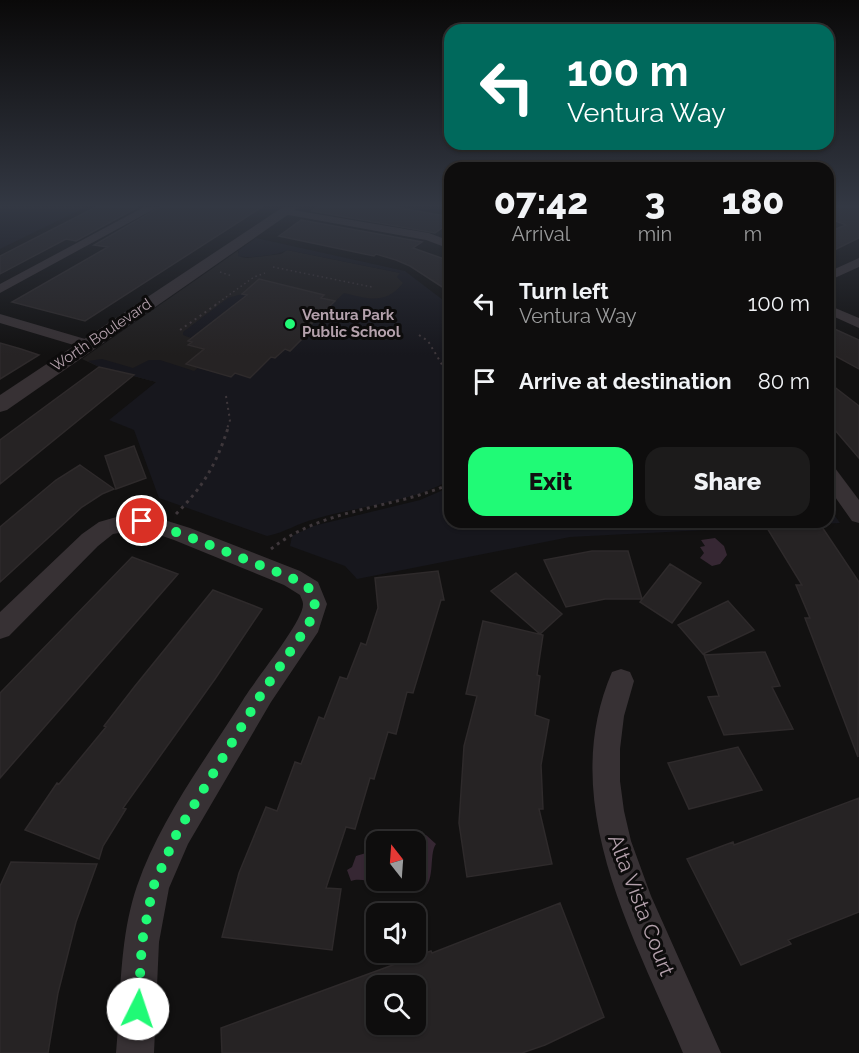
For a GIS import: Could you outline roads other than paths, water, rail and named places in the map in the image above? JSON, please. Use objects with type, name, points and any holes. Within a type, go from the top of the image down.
[{"type":"street","points":[[0,290],[62,256]]},
{"type":"street","name":"Worth Boulevard","points":[[0,405],[220,256]]},
{"type":"street","points":[[834,274],[859,262]]},
{"type":"street","points":[[834,312],[859,324]]},
{"type":"street","points":[[0,318],[87,344]]},
{"type":"street","points":[[834,481],[859,515]]},
{"type":"street","points":[[0,628],[90,540],[106,528],[142,521],[292,578],[310,589],[315,603],[309,624],[262,693],[177,833],[153,887],[142,942],[135,1053]]},
{"type":"street","name":"Alta Vista Court","points":[[621,681],[608,727],[604,760],[605,800],[612,834],[634,896],[702,1053]]},
{"type":"place","name":"Ventura Park Public School","points":[[290,324]]}]
